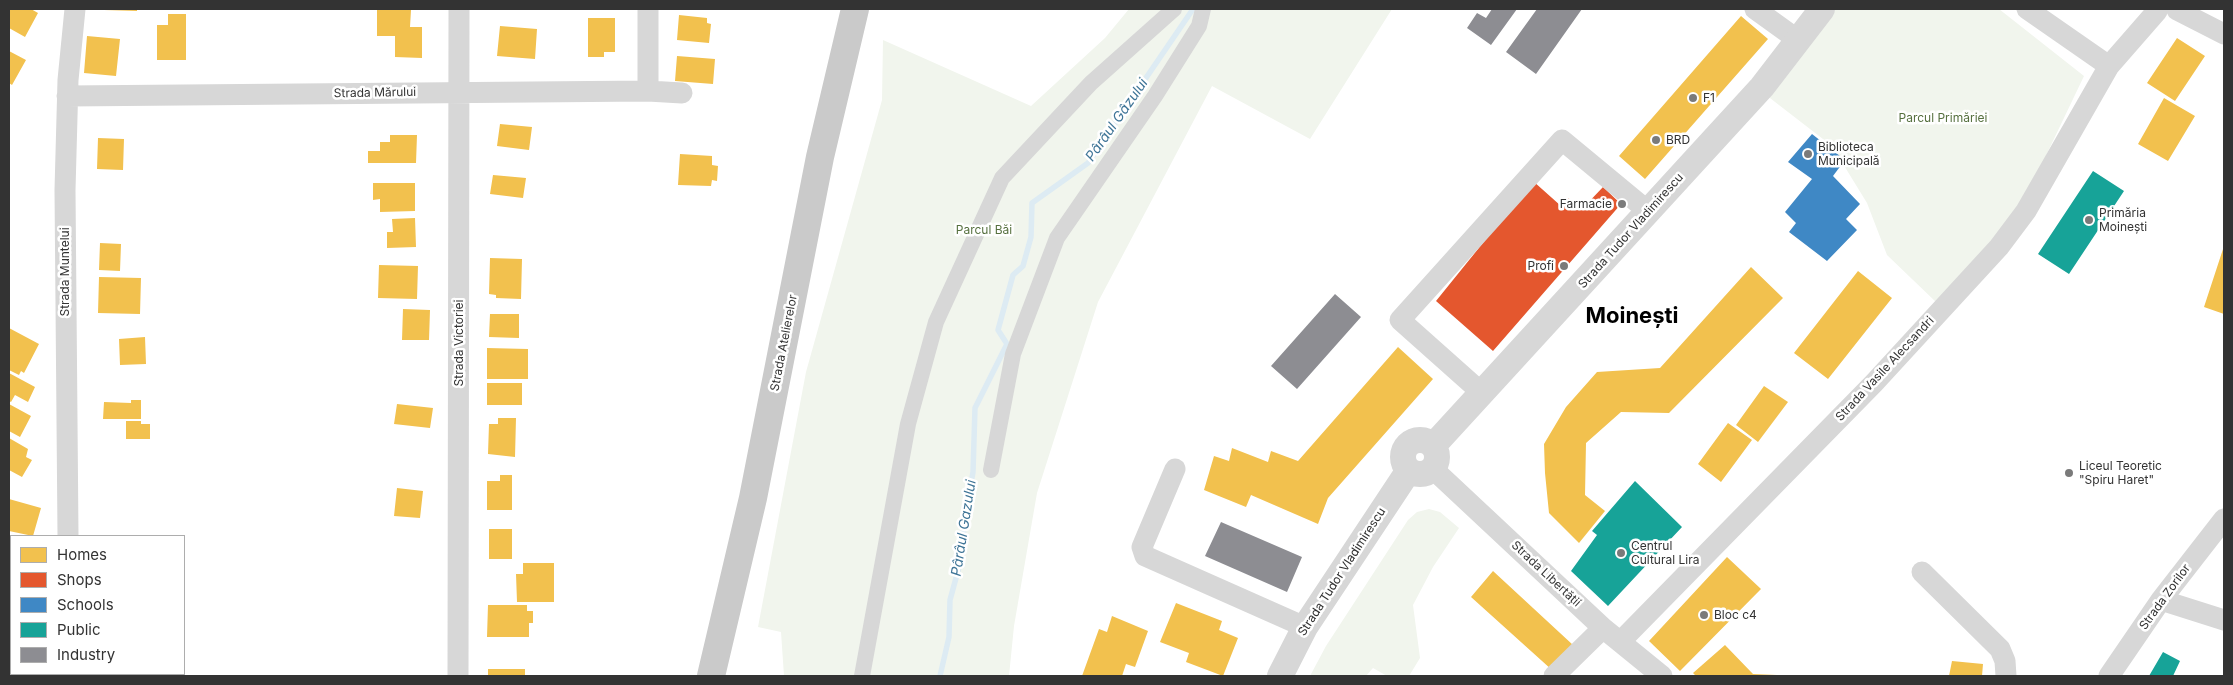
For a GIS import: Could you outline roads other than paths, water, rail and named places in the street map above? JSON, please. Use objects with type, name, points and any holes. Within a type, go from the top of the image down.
[{"type":"main road","name":"Strada Atelierelor","points":[[711,676],[753,498],[820,157],[855,9]]},
{"type":"street","name":"Strada Muntelui","points":[[68,535],[65,267],[67,96],[68,65],[75,9]]},
{"type":"street","name":"Strada Victoriei","points":[[458,676],[459,9]]},
{"type":"street","points":[[648,9],[648,91]]},
{"type":"street","points":[[862,676],[908,424],[933,332],[1002,178],[1091,83],[1174,9]]},
{"type":"street","points":[[1199,26],[1203,9]]},
{"type":"street","points":[[990,470],[1013,354],[1057,238],[1155,96],[1211,9]]},
{"type":"street","points":[[1755,9],[1798,40]]},
{"type":"street","name":"Strada Tudor Vladimirescu","points":[[1280,676],[1305,627],[1425,461],[1482,393],[1762,87],[1822,9]]},
{"type":"street","points":[[2027,9],[2109,66]]},
{"type":"street","points":[[2167,10],[2224,34]]},
{"type":"street","name":"Strada Vasile Alecsandri","points":[[1620,642],[1874,383],[1999,247],[2026,211],[2109,66],[2167,10]]},
{"type":"street","name":"Strada Mărului","points":[[67,96],[648,91],[682,93]]},
{"type":"street","points":[[1482,393],[1400,320],[1562,140],[1649,212]]},
{"type":"street","name":"Strada Libertății","points":[[1425,461],[1603,628],[1662,676]]},
{"type":"street","points":[[1175,469],[1142,547],[1145,556],[1305,627]]},
{"type":"street","name":"Strada Zorilor","points":[[2109,676],[2161,600],[2224,519]]},
{"type":"street","points":[[1922,572],[2000,649],[2005,661],[2006,676]]},
{"type":"street","points":[[2161,600],[2224,620]]},
{"type":"street","points":[[1554,676],[1603,628]]},
{"type":"waterway","name":"Pârâul Gâzului","points":[[940,676],[949,637],[950,600],[962,556],[964,524],[973,472],[975,408],[1007,344],[998,330],[1013,275],[1023,266],[1031,237],[1032,203],[1088,163],[1193,9]]},
{"type":"place","name":"F1","points":[[1693,98]]},
{"type":"place","name":"BRD","points":[[1656,140]]},
{"type":"place","name":"Biblioteca Municipală","points":[[1808,154]]},
{"type":"place","name":"Farmacie","points":[[1622,204]]},
{"type":"place","name":"Primăria Moinești","points":[[2089,220]]},
{"type":"place","name":"Profi","points":[[1564,266]]},
{"type":"place","name":"Liceul Teoretic \"Spiru Haret\"","points":[[2069,473]]},
{"type":"place","name":"Centrul Cultural Lira","points":[[1621,553]]},
{"type":"place","name":"Bloc c4","points":[[1704,615]]},
{"type":"district","name":"Moinești","points":[[1632,316]]},
{"type":"park label","name":"Parcul Primăriei","points":[[1943,118]]},
{"type":"park label","name":"Parcul Băi","points":[[984,230]]},
{"type":"water label","name":"Pârâul Gazului","points":[[964,528]]}]
